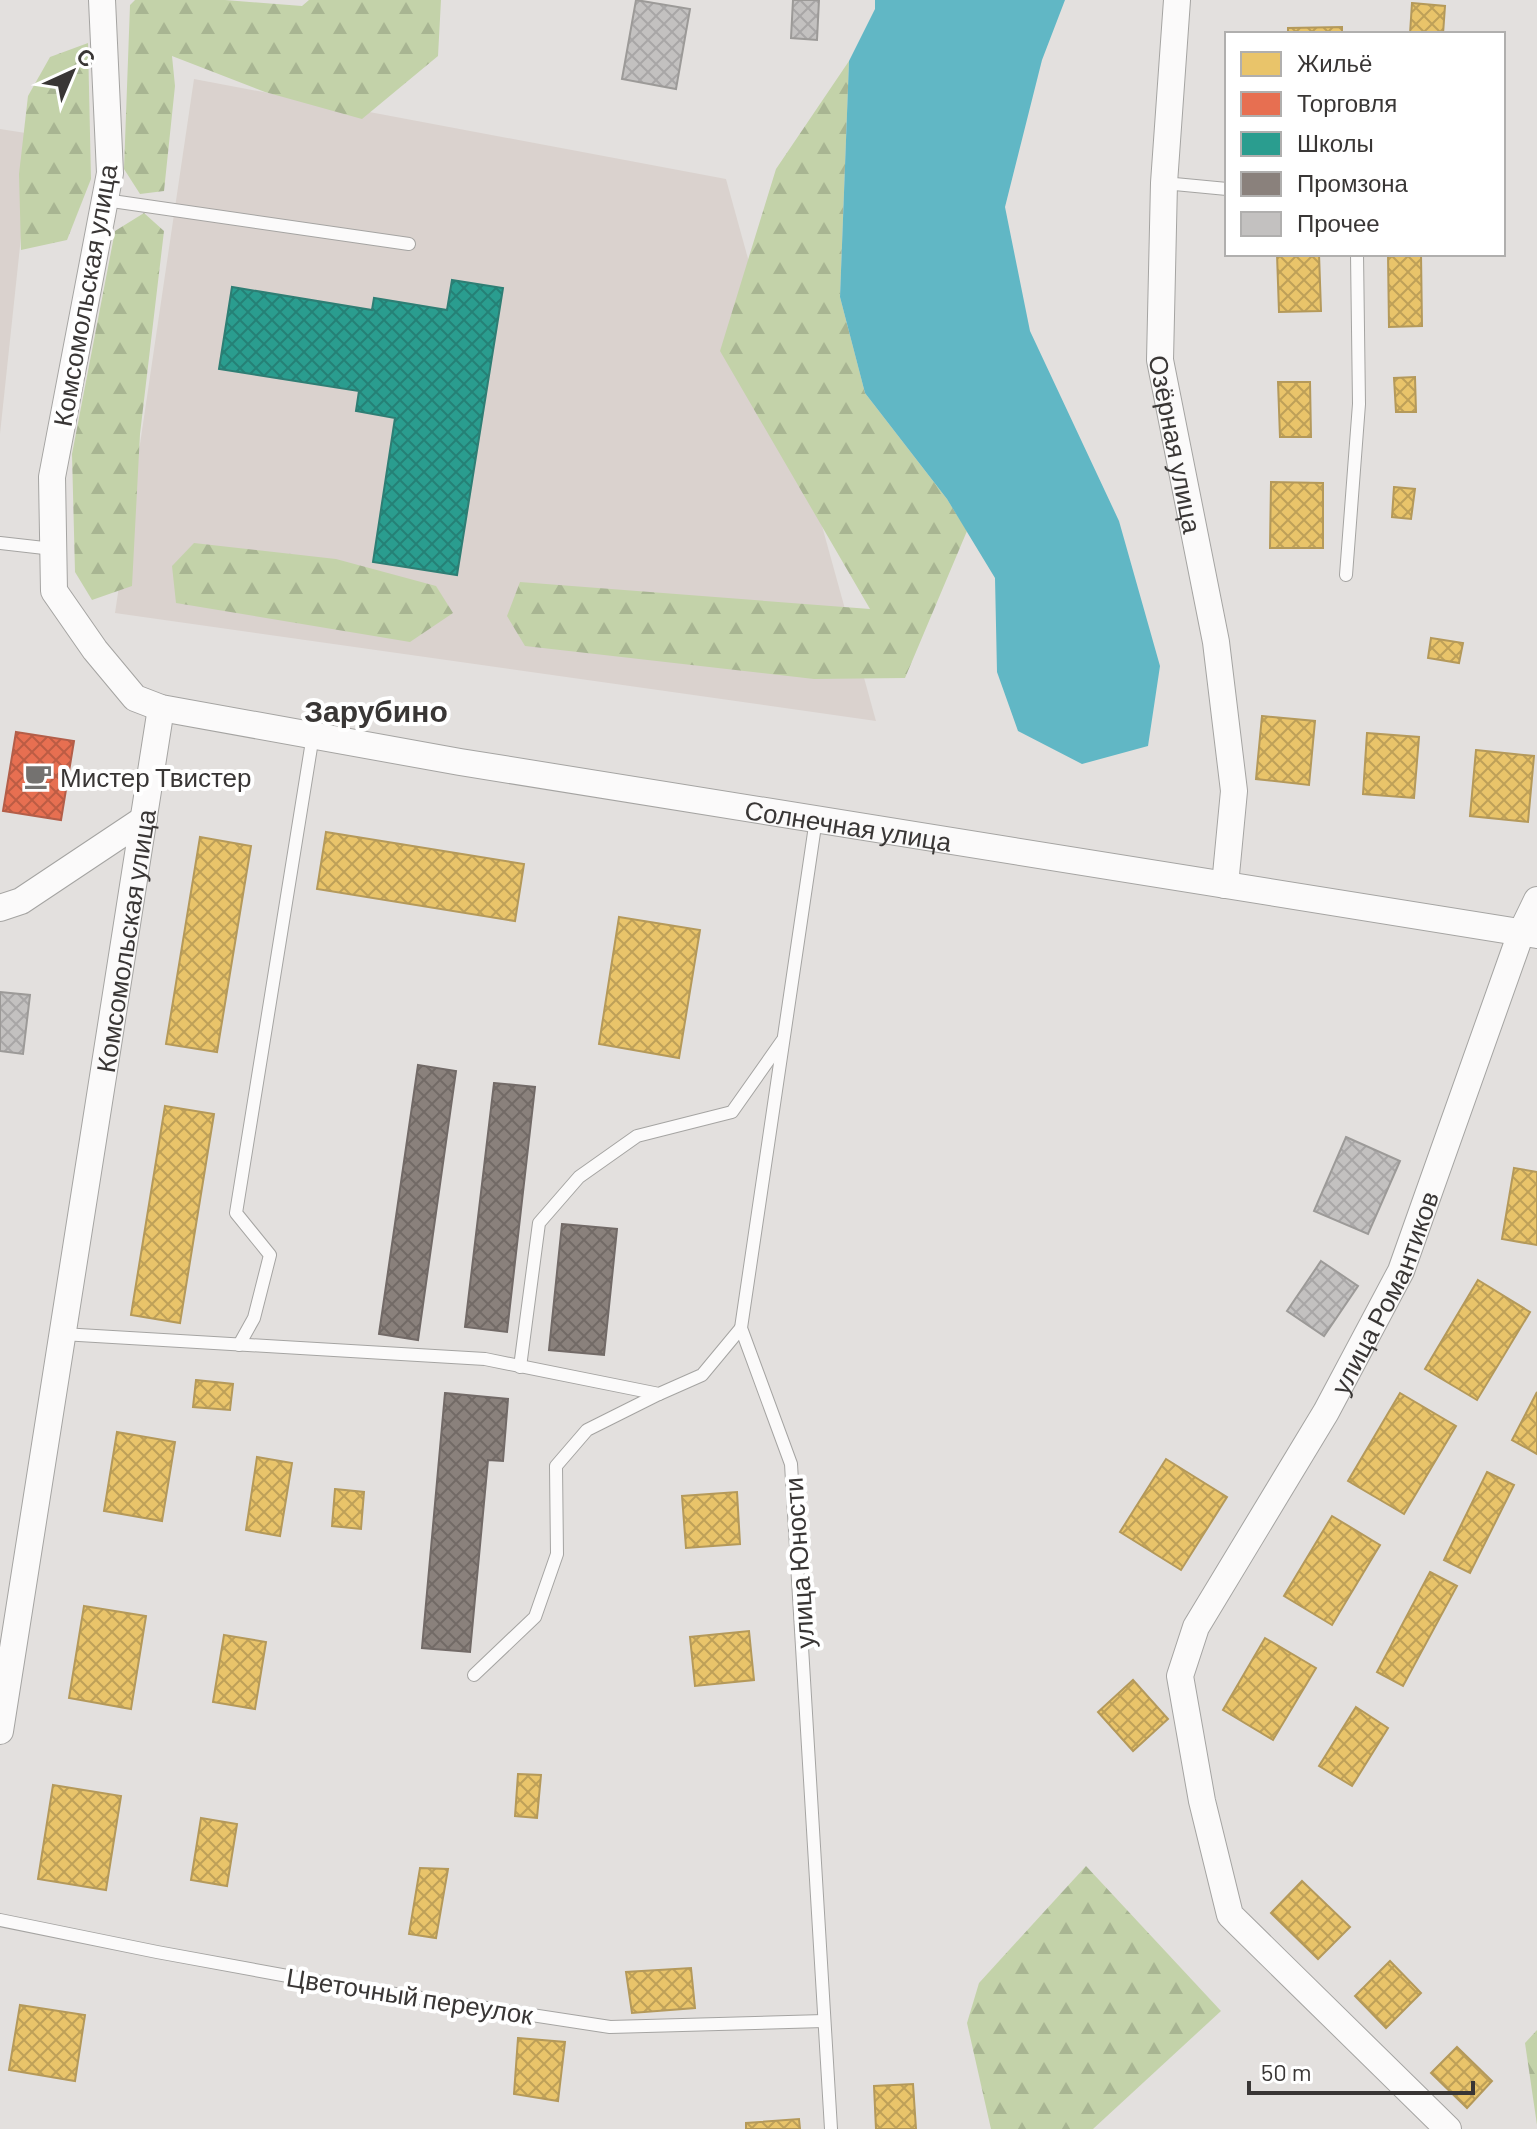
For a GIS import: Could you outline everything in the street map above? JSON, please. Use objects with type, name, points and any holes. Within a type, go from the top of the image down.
[{"type":"street","name":"Комсомольская улица","points":[[0,1731],[161,708],[135,698],[95,650],[54,591],[52,477],[110,173],[102,0]]},
{"type":"street","name":"Озёрная улица","points":[[1177,0],[1164,183],[1160,360],[1216,642],[1234,791],[1225,885]]},
{"type":"street","name":"Солнечная улица","points":[[161,708],[460,762],[1529,934]]},
{"type":"street","points":[[0,908],[21,901],[144,819]]},
{"type":"street","name":"улица Романтиков","points":[[1448,2129],[1230,1915],[1202,1801],[1180,1676],[1196,1627],[1326,1412],[1401,1271],[1529,934],[1537,900]]},
{"type":"lane","points":[[1164,183],[1225,189]]},
{"type":"lane","points":[[105,200],[409,244]]},
{"type":"lane","points":[[1346,575],[1359,404],[1357,256]]},
{"type":"lane","points":[[0,543],[53,549]]},
{"type":"lane","points":[[239,1345],[254,1318],[270,1255],[236,1213],[313,735]]},
{"type":"lane","name":"улица Юности","points":[[816,819],[741,1328],[791,1464],[831,2129]]},
{"type":"lane","points":[[520,1367],[539,1223],[579,1177],[637,1136],[732,1112],[784,1038]]},
{"type":"lane","points":[[474,1675],[535,1617],[557,1554],[556,1466],[587,1430],[702,1375],[741,1328]]},
{"type":"lane","points":[[62,1334],[485,1359],[659,1394]]},
{"type":"lane","name":"Цветочный переулок","points":[[0,1920],[337,1985],[610,2027],[824,2021]]},
{"type":"shaded area","points":[[194,79],[726,179],[876,721],[115,613]]},
{"type":"shaded area","points":[[0,129],[32,134],[0,434]]},
{"type":"green space","points":[[135,0],[225,0],[302,6],[309,0],[441,0],[438,56],[362,119],[265,92],[172,56],[175,86],[164,191],[140,194],[124,169],[130,5]]},
{"type":"green space","points":[[88,43],[91,179],[67,240],[21,250],[19,174],[28,96],[50,57]]},
{"type":"green space","points":[[849,61],[840,297],[865,393],[947,499],[967,531],[905,678],[814,679],[525,646],[507,616],[520,582],[870,609],[720,351],[776,169]]},
{"type":"green space","points":[[144,213],[164,231],[140,434],[132,586],[92,600],[75,572],[72,454],[115,231]]},
{"type":"green space","points":[[194,543],[336,559],[436,586],[453,613],[410,642],[176,603],[172,566]]},
{"type":"green space","points":[[1086,1866],[1221,2011],[1093,2129],[991,2129],[967,2023],[979,1983]]},
{"type":"green space","points":[[1537,2030],[1537,2125],[1525,2043]]},
{"type":"water","points":[[875,0],[1065,0],[1042,60],[1005,207],[1030,331],[1119,521],[1160,666],[1148,746],[1082,764],[1018,731],[997,672],[995,578],[947,499],[865,393],[840,297],[849,61],[875,9]]},
{"type":"building: Жильё","points":[[1412,3],[1445,6],[1443,32],[1410,32]]},
{"type":"building: Жильё","points":[[1342,27],[1342,32],[1288,32],[1288,28]]},
{"type":"building: Жильё","points":[[1277,256],[1319,256],[1321,311],[1279,312]]},
{"type":"building: Жильё","points":[[1388,256],[1421,256],[1422,326],[1389,327]]},
{"type":"building: Жильё","points":[[1415,377],[1416,412],[1396,412],[1394,378]]},
{"type":"building: Жильё","points":[[1278,382],[1310,382],[1311,437],[1280,437]]},
{"type":"building: Жильё","points":[[1271,482],[1323,483],[1323,548],[1270,548]]},
{"type":"building: Жильё","points":[[1394,487],[1415,489],[1411,519],[1392,517]]},
{"type":"building: Жильё","points":[[1431,638],[1463,643],[1459,663],[1428,658]]},
{"type":"building: Жильё","points":[[1262,716],[1315,721],[1309,785],[1256,779]]},
{"type":"building: Жильё","points":[[1367,733],[1419,737],[1414,798],[1363,794]]},
{"type":"building: Жильё","points":[[1476,750],[1534,756],[1528,822],[1470,816]]},
{"type":"building: Жильё","points":[[326,832],[524,864],[515,921],[317,889]]},
{"type":"building: Жильё","points":[[200,837],[251,846],[217,1052],[166,1044]]},
{"type":"building: Жильё","points":[[619,917],[700,930],[679,1058],[599,1044]]},
{"type":"building: Жильё","points":[[165,1106],[214,1114],[180,1323],[131,1315]]},
{"type":"building: Жильё","points":[[1514,1168],[1537,1172],[1537,1245],[1502,1239]]},
{"type":"building: Жильё","points":[[1478,1280],[1530,1312],[1477,1400],[1425,1369]]},
{"type":"building: Жильё","points":[[196,1380],[233,1384],[230,1410],[193,1407]]},
{"type":"building: Жильё","points":[[1537,1392],[1537,1454],[1512,1440]]},
{"type":"building: Жильё","points":[[1400,1393],[1456,1426],[1404,1514],[1348,1481]]},
{"type":"building: Жильё","points":[[117,1432],[175,1442],[162,1521],[104,1511]]},
{"type":"building: Жильё","points":[[257,1457],[292,1463],[280,1536],[246,1530]]},
{"type":"building: Жильё","points":[[1166,1459],[1227,1497],[1181,1570],[1120,1532]]},
{"type":"building: Жильё","points":[[1487,1472],[1514,1485],[1470,1573],[1444,1560]]},
{"type":"building: Жильё","points":[[335,1489],[364,1492],[361,1529],[332,1526]]},
{"type":"building: Жильё","points":[[737,1492],[740,1544],[686,1548],[682,1496]]},
{"type":"building: Жильё","points":[[1332,1516],[1380,1545],[1332,1625],[1284,1596]]},
{"type":"building: Жильё","points":[[1430,1572],[1457,1586],[1403,1686],[1377,1672]]},
{"type":"building: Жильё","points":[[84,1606],[146,1616],[131,1709],[69,1698]]},
{"type":"building: Жильё","points":[[749,1631],[754,1680],[695,1686],[690,1637]]},
{"type":"building: Жильё","points":[[224,1635],[266,1642],[255,1709],[213,1702]]},
{"type":"building: Жильё","points":[[1265,1638],[1316,1668],[1273,1740],[1223,1710]]},
{"type":"building: Жильё","points":[[1133,1680],[1168,1719],[1133,1751],[1098,1712]]},
{"type":"building: Жильё","points":[[1356,1707],[1388,1728],[1352,1786],[1319,1766]]},
{"type":"building: Жильё","points":[[518,1774],[541,1775],[537,1818],[515,1816]]},
{"type":"building: Жильё","points":[[53,1785],[121,1796],[106,1890],[38,1879]]},
{"type":"building: Жильё","points":[[201,1818],[237,1824],[227,1886],[191,1880]]},
{"type":"building: Жильё","points":[[420,1868],[448,1869],[436,1938],[409,1934]]},
{"type":"building: Жильё","points":[[1302,1881],[1350,1927],[1318,1959],[1271,1913]]},
{"type":"building: Жильё","points":[[1390,1961],[1421,1993],[1386,2028],[1355,1996]]},
{"type":"building: Жильё","points":[[691,1968],[695,2008],[632,2013],[626,1972]]},
{"type":"building: Жильё","points":[[20,2005],[85,2015],[75,2081],[9,2070]]},
{"type":"building: Жильё","points":[[518,2038],[565,2042],[558,2101],[514,2094]]},
{"type":"building: Жильё","points":[[1457,2047],[1492,2081],[1467,2108],[1431,2073]]},
{"type":"building: Жильё","points":[[913,2084],[916,2129],[876,2129],[874,2086]]},
{"type":"building: Жильё","points":[[799,2119],[800,2129],[746,2129],[746,2123]]},
{"type":"building: Торговля","name":"Мистер Твистер","points":[[16,732],[74,741],[61,820],[3,811]]},
{"type":"building: Школы","points":[[452,280],[503,288],[457,575],[373,562],[395,418],[356,411],[359,391],[219,369],[232,287],[372,310],[374,298],[447,310]]},
{"type":"building: Промзона","points":[[418,1065],[456,1071],[418,1340],[379,1334]]},
{"type":"building: Промзона","points":[[494,1083],[535,1087],[507,1332],[465,1327]]},
{"type":"building: Промзона","points":[[562,1224],[617,1229],[604,1355],[549,1350]]},
{"type":"building: Промзона","points":[[445,1393],[508,1399],[503,1461],[488,1460],[470,1652],[422,1648]]},
{"type":"building: Прочее","points":[[636,0],[690,9],[676,89],[622,79]]},
{"type":"building: Прочее","points":[[793,0],[819,0],[817,40],[791,38]]},
{"type":"building: Прочее","points":[[0,992],[30,995],[23,1054],[0,1051]]},
{"type":"building: Прочее","points":[[1346,1137],[1400,1161],[1368,1234],[1314,1211]]},
{"type":"building: Прочее","points":[[1321,1261],[1358,1286],[1324,1336],[1287,1311]]},
{"type":"place","name":"Мистер Твистер","points":[[38,776]]},
{"type":"district","name":"Зарубино","points":[[376,710]]}]
